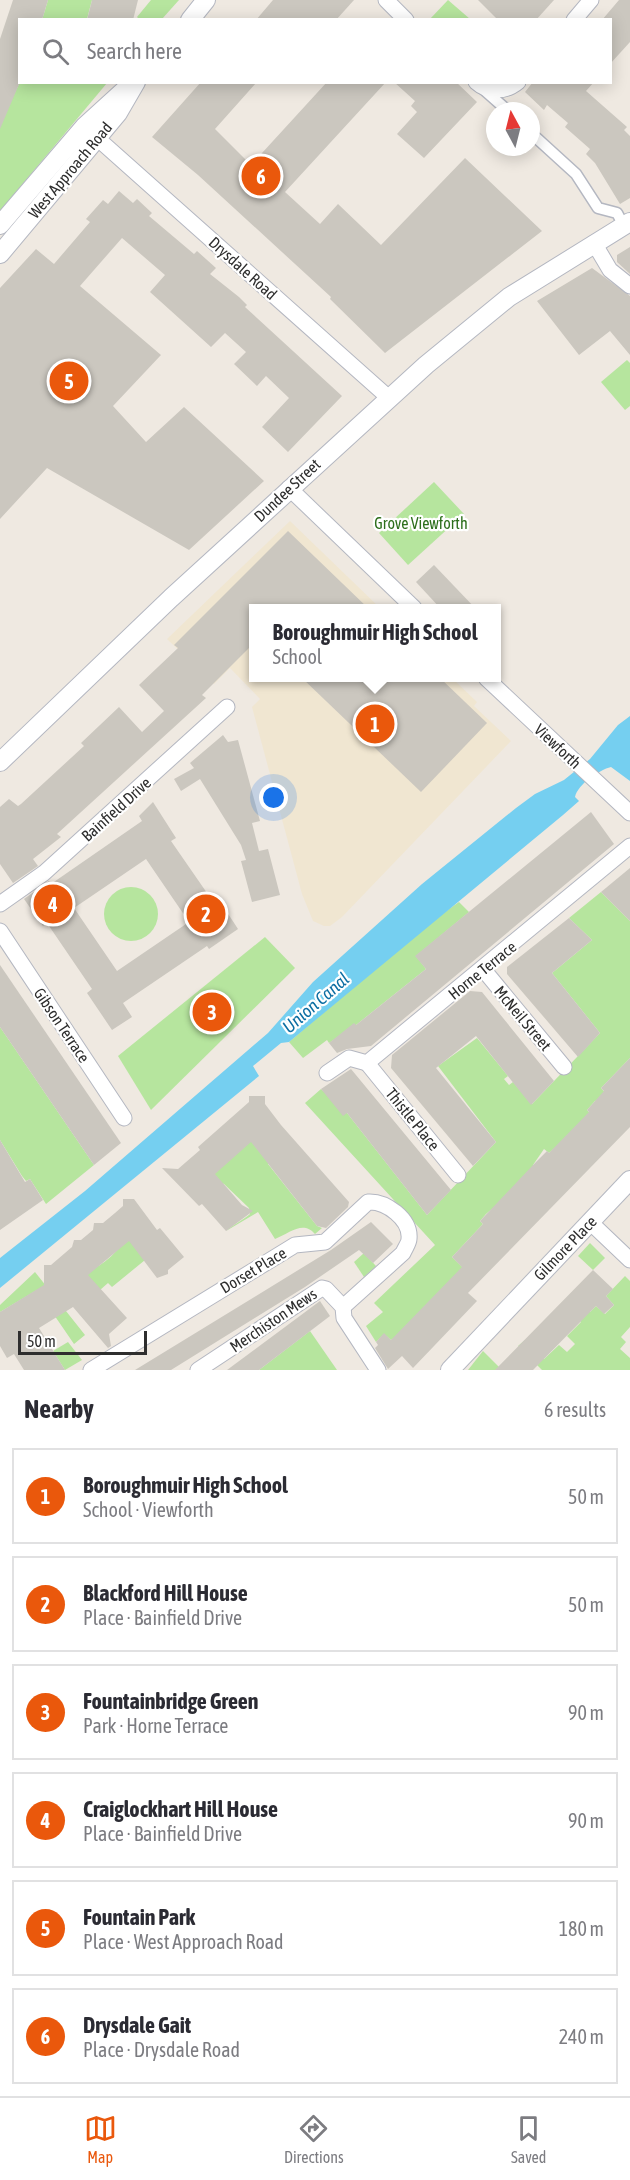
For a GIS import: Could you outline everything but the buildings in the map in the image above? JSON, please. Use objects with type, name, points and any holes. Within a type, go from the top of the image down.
[{"type":"street","points":[[191,18],[206,0]]},
{"type":"street","points":[[386,0],[404,18]]},
{"type":"street","points":[[576,18],[591,0]]},
{"type":"street","name":"West Approach Road","points":[[0,225],[84,127],[133,84]]},
{"type":"street","name":"West Approach Road","points":[[0,255],[118,113],[134,84]]},
{"type":"street","points":[[479,85],[501,90],[514,84]]},
{"type":"street","points":[[479,85],[498,102]]},
{"type":"street","name":"Drysdale Road","points":[[98,138],[389,398]]},
{"type":"street","points":[[540,141],[576,174],[598,208],[617,213],[627,224]]},
{"type":"street","name":"Dundee Street","points":[[0,762],[289,488],[389,398],[509,297],[627,224]]},
{"type":"street","points":[[594,243],[610,270],[630,286]]},
{"type":"street","points":[[289,488],[409,604]]},
{"type":"street","name":"Viewforth","points":[[490,682],[630,813]]},
{"type":"street","name":"Bainfield Drive","points":[[0,904],[44,873],[227,707]]},
{"type":"street","name":"Horne Terrace","points":[[367,1063],[630,846]]},
{"type":"street","name":"Gibson Terrace","points":[[0,931],[124,1118]]},
{"type":"street","name":"McNeil Street","points":[[483,969],[564,1067]]},
{"type":"street","points":[[327,1072],[349,1058],[367,1063]]},
{"type":"street","name":"Thistle Place","points":[[367,1063],[458,1175]]},
{"type":"street","name":"Gilmore Place","points":[[450,1370],[630,1180]]},
{"type":"street","name":"Dorset Place","points":[[91,1370],[295,1245],[325,1242],[368,1202],[382,1203],[408,1228],[408,1242],[403,1253],[343,1307]]},
{"type":"street","points":[[590,1222],[630,1260]]},
{"type":"street","name":"Merchiston Mews","points":[[198,1370],[322,1288],[326,1288],[343,1307],[344,1318],[378,1370]]},
{"type":"shaded area","points":[[290,521],[376,604],[249,604],[249,682],[456,682],[477,702],[474,706],[511,741],[342,917],[330,926],[324,926],[313,921],[302,894],[252,707],[260,699],[230,668],[214,684],[167,639]]},
{"type":"green space","points":[[48,0],[92,0],[87,18],[43,18]]},
{"type":"green space","points":[[151,0],[179,0],[163,18],[137,17]]},
{"type":"green space","points":[[448,0],[469,18],[431,18]]},
{"type":"green space","points":[[19,84],[106,84],[0,211],[0,123]]},
{"type":"green space","points":[[627,360],[630,363],[630,406],[625,410],[601,382]]},
{"type":"green space","name":"Grove Viewforth","points":[[434,482],[464,514],[408,565],[379,533]]},
{"type":"green space","points":[[131,887],[141,889],[150,895],[156,904],[158,914],[156,924],[150,933],[141,939],[131,941],[121,939],[112,933],[106,924],[104,914],[106,904],[112,895],[121,889]]},
{"type":"green space","points":[[601,892],[630,921],[630,1058],[601,1088],[609,1097],[595,1101],[587,1110],[592,1115],[549,1153],[544,1149],[533,1165],[538,1170],[486,1214],[480,1221],[483,1224],[452,1257],[478,1282],[391,1340],[384,1334],[376,1342],[366,1326],[383,1312],[374,1303],[435,1245],[305,1103],[321,1089],[347,1113],[427,1215],[496,1142],[438,1066],[477,1038],[508,1076],[504,1079],[509,1085],[513,1082],[532,1104],[600,1033],[552,973],[592,940],[569,918]]},
{"type":"green space","points":[[459,902],[469,912],[416,956],[426,969],[356,1025],[329,1043],[327,1040],[303,1058],[289,1042],[428,924]]},
{"type":"green space","points":[[265,937],[295,968],[151,1110],[118,1056]]},
{"type":"green space","points":[[0,1027],[94,1165],[46,1204],[30,1179],[26,1181],[22,1176],[0,1140]]},
{"type":"green space","points":[[254,1127],[270,1162],[268,1164],[317,1226],[322,1228],[315,1234],[306,1228],[301,1228],[275,1239],[258,1212],[226,1231],[250,1214],[249,1208],[224,1184],[206,1177]]},
{"type":"green space","points":[[129,1233],[145,1260],[112,1287],[108,1283],[100,1290],[78,1274],[108,1259]]},
{"type":"green space","points":[[590,1243],[605,1258],[593,1270],[578,1256]]},
{"type":"green space","points":[[364,1253],[376,1266],[364,1277],[354,1262]]},
{"type":"green space","points":[[35,1272],[85,1335],[74,1344],[37,1290],[0,1312],[0,1305]]},
{"type":"green space","points":[[625,1276],[630,1281],[630,1327],[621,1337],[626,1342],[620,1349],[630,1358],[630,1370],[542,1370],[518,1346],[525,1340],[544,1359],[559,1345],[567,1352],[575,1344],[567,1336],[581,1322],[561,1303],[590,1312],[596,1306],[605,1314],[614,1305],[606,1296]]},
{"type":"green space","points":[[310,1331],[337,1370],[259,1370]]},
{"type":"green space","points":[[68,1342],[82,1360],[65,1370],[53,1351]]},
{"type":"green space","points":[[483,1351],[502,1370],[468,1370]]},
{"type":"water","name":"Union Canal","points":[[630,716],[630,781],[611,767],[590,778],[577,792],[575,797],[579,801],[563,815],[289,1042],[281,1043],[253,1066],[259,1076],[0,1288],[0,1258],[85,1191],[268,1033],[313,982],[422,884],[516,808],[535,794],[564,780],[590,759],[618,725]]},
{"type":"place","name":"Drysdale Gait","points":[[261,176]]},
{"type":"place","name":"Fountain Park","points":[[69,381]]},
{"type":"place","name":"Boroughmuir High School","points":[[375,724]]},
{"type":"place","name":"Craiglockhart Hill House","points":[[53,904]]},
{"type":"place","name":"Blackford Hill House","points":[[206,914]]},
{"type":"place","name":"Fountainbridge Green","points":[[212,1012]]}]
